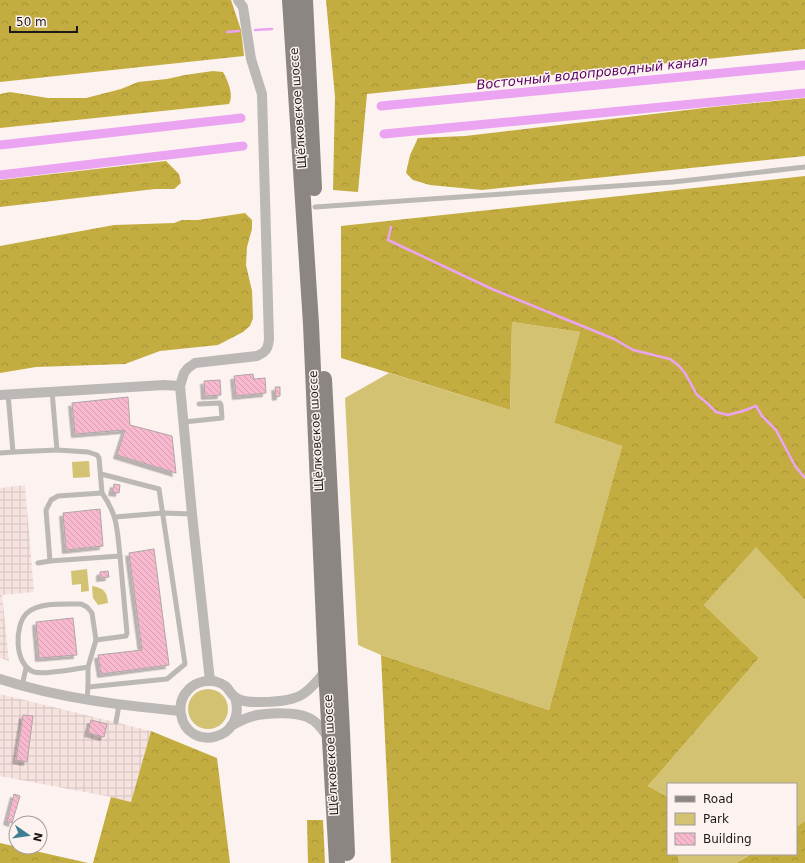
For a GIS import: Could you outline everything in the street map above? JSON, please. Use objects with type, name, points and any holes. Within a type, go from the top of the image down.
[{"type":"main road","name":"Щёлковское шоссе","points":[[290,0],[310,309],[336,863]]},
{"type":"main road","name":"Щёлковское шоссе","points":[[305,0],[348,863]]},
{"type":"street","points":[[210,681],[180,386],[184,373],[195,363],[257,356],[264,353],[268,349],[269,339],[262,94],[251,59],[243,7],[238,0]]},
{"type":"street","points":[[4,395],[164,384],[180,386]]},
{"type":"street","points":[[235,697],[252,702],[283,702],[300,697],[309,691],[326,669]]},
{"type":"street","points":[[0,679],[22,686],[87,700],[119,705],[180,711]]},
{"type":"street","points":[[232,726],[237,712],[237,704],[235,697],[225,685],[218,682],[201,682],[192,686],[185,693],[181,702],[180,711],[182,719],[185,726],[190,731],[204,738],[219,736],[238,722],[256,715],[283,714],[307,717],[323,729],[330,740]]},
{"type":"lane","points":[[315,207],[673,182],[805,167]]},
{"type":"lane","points":[[52,391],[57,450]]},
{"type":"lane","points":[[4,395],[14,452]]},
{"type":"lane","points":[[184,422],[222,418],[220,403],[199,404]]},
{"type":"lane","points":[[0,453],[57,450],[88,452],[97,455],[99,458],[102,492],[115,517],[120,556],[126,636],[96,640]]},
{"type":"lane","points":[[88,687],[167,679],[185,664],[159,489],[101,474]]},
{"type":"lane","points":[[50,561],[46,510],[51,500],[58,496],[102,492]]},
{"type":"lane","points":[[115,517],[163,512],[192,514]]},
{"type":"lane","points":[[38,563],[120,556]]},
{"type":"lane","points":[[87,700],[88,667],[96,640],[92,613],[87,607],[81,604],[52,605],[36,608],[27,613],[19,626],[19,655],[26,668],[35,672],[46,672],[88,667]]},
{"type":"lane","points":[[22,686],[26,668]]},
{"type":"lane","points":[[116,722],[119,705]]},
{"type":"shaded area","points":[[25,485],[34,592],[2,595],[9,661],[0,658],[0,488]]},
{"type":"shaded area","points":[[0,694],[151,731],[131,802],[0,776]]},
{"type":"green space","points":[[0,0],[231,0],[241,30],[244,56],[0,82]]},
{"type":"green space","points":[[326,0],[805,0],[805,49],[367,94],[358,192],[333,190],[335,97]]},
{"type":"green space","points":[[213,71],[223,72],[225,76],[231,92],[229,104],[0,128],[0,94],[10,92],[48,98],[86,98],[121,89],[138,82],[167,79]]},
{"type":"green space","points":[[805,98],[805,156],[482,190],[430,185],[413,180],[406,173],[410,155],[418,138],[465,136],[713,107]]},
{"type":"green space","points":[[166,161],[179,174],[181,183],[174,189],[155,189],[0,207],[0,180]]},
{"type":"green space","points":[[805,176],[805,600],[756,547],[704,605],[759,658],[648,786],[667,796],[667,855],[678,855],[679,863],[391,863],[381,655],[549,710],[622,446],[554,423],[580,332],[512,322],[510,410],[341,358],[341,226]]},
{"type":"green space","points":[[245,213],[252,220],[252,229],[247,247],[246,265],[252,291],[253,318],[250,326],[243,332],[218,345],[160,351],[125,364],[36,367],[0,373],[0,246],[114,225],[174,223],[182,220],[198,220]]},
{"type":"green space","points":[[512,322],[580,332],[554,423],[622,446],[549,710],[381,655],[358,645],[345,398],[389,373],[510,410]]},
{"type":"green space","points":[[89,461],[90,477],[73,478],[72,462]]},
{"type":"green space","points":[[756,546],[805,600],[805,821],[797,826],[797,783],[667,783],[667,796],[648,786],[759,658],[704,605]]},
{"type":"green space","points":[[87,569],[89,591],[81,592],[81,584],[72,585],[71,571]]},
{"type":"green space","points":[[92,586],[102,589],[106,593],[108,603],[98,605],[93,598]]},
{"type":"green space","points":[[208,689],[216,691],[222,695],[226,701],[228,709],[226,717],[222,723],[216,727],[208,729],[200,727],[194,723],[190,717],[188,709],[190,701],[194,695],[200,691]]},
{"type":"green space","points":[[151,731],[217,758],[230,863],[93,863],[111,797],[131,802]]},
{"type":"green space","points":[[307,820],[323,820],[325,863],[308,863]]},
{"type":"green space","points":[[805,821],[805,863],[736,863],[749,855],[797,855],[797,826]]},
{"type":"green space","points":[[0,843],[8,845],[8,855],[48,854],[88,863],[0,863]]},
{"type":"green space","points":[[678,855],[748,855],[736,863],[679,863]]},
{"type":"building","points":[[253,374],[254,379],[265,378],[266,393],[236,396],[234,376]]},
{"type":"building","points":[[220,380],[221,395],[205,396],[204,381]]},
{"type":"building","points":[[275,387],[280,387],[280,396],[276,397]]},
{"type":"building","points":[[128,397],[130,425],[172,436],[176,473],[117,455],[125,430],[75,434],[72,403]]},
{"type":"building","points":[[114,484],[120,485],[119,493],[112,492]]},
{"type":"building","points":[[100,509],[103,546],[66,550],[63,513]]},
{"type":"building","points":[[154,549],[169,665],[101,674],[98,655],[142,650],[129,553]]},
{"type":"building","points":[[108,571],[109,577],[100,578],[100,572]]},
{"type":"building","points":[[73,618],[77,655],[39,658],[36,622]]},
{"type":"building","points":[[23,715],[33,716],[27,762],[16,760]]},
{"type":"building","points":[[91,720],[107,724],[104,737],[88,733]]},
{"type":"building","points":[[14,794],[20,796],[14,815],[9,815]]},
{"type":"waterway","points":[[255,30],[272,29]]},
{"type":"waterway","points":[[227,32],[239,31]]},
{"type":"waterway","name":"Восточный водопроводный канал","points":[[381,106],[805,65]]},
{"type":"waterway","name":"Восточный водопроводный канал","points":[[384,134],[805,93]]},
{"type":"waterway","name":"Восточный водопроводный канал","points":[[0,145],[241,118]]},
{"type":"waterway","name":"Восточный водопроводный канал","points":[[0,175],[243,146]]},
{"type":"waterway","points":[[391,227],[388,240],[492,289],[614,339],[633,350],[670,359],[685,373],[697,395],[716,412],[728,415],[756,406],[762,416],[776,430],[795,466],[805,478]]}]
